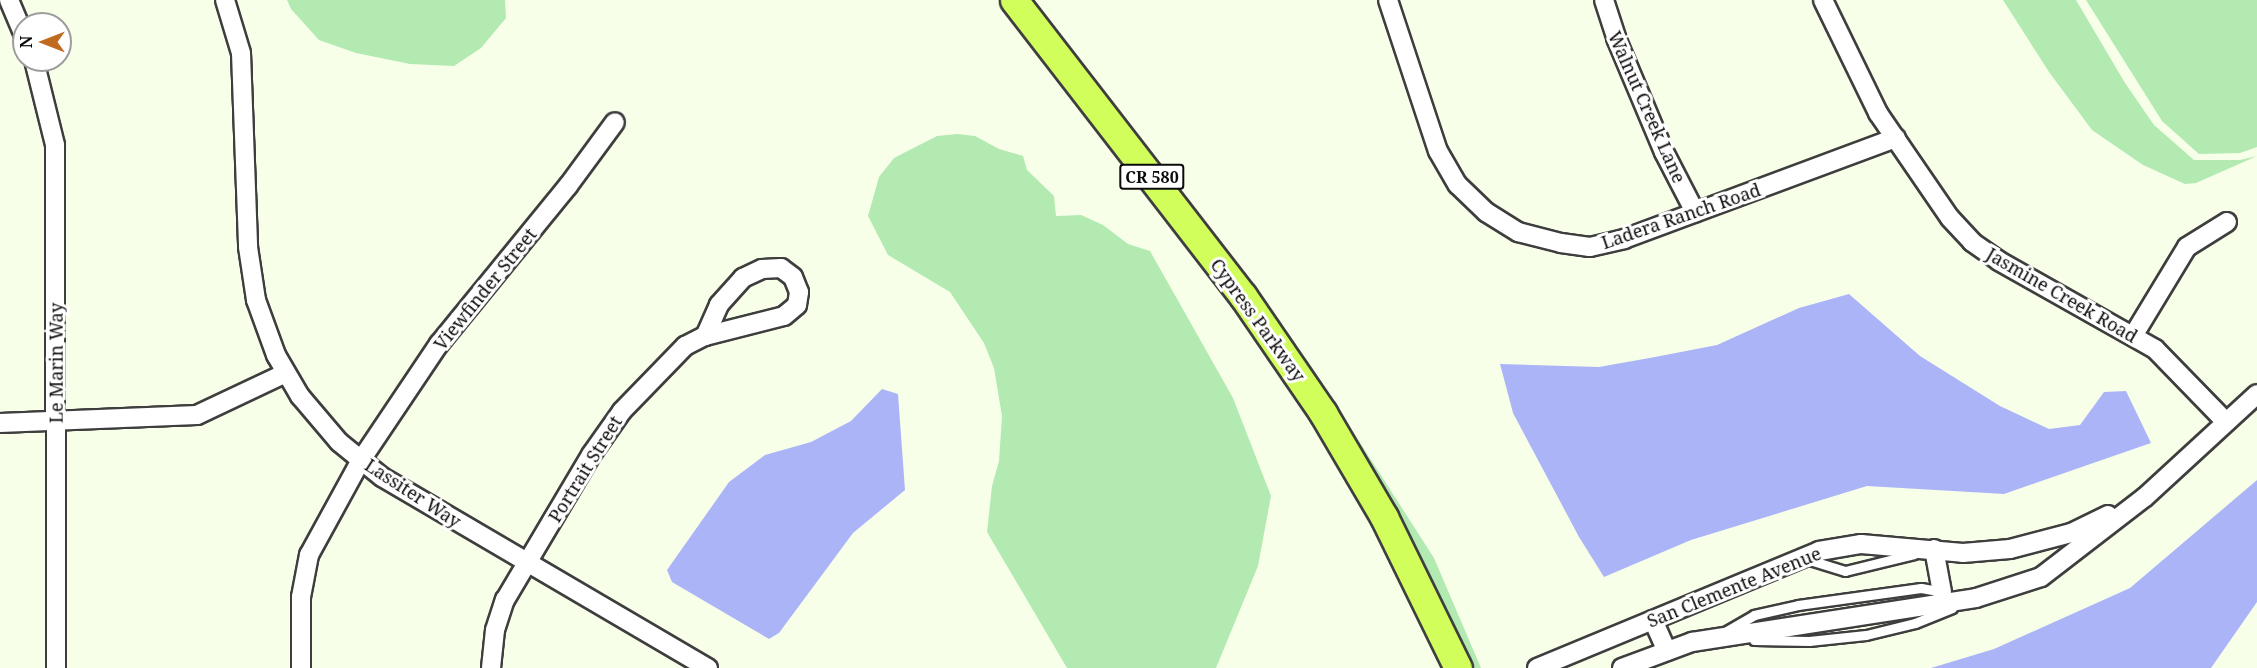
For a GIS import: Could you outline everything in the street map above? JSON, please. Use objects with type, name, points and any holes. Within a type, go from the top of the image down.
[{"type":"main road","name":"Cypress Parkway","points":[[1014,0],[1243,296],[1323,413],[1408,562],[1458,668]]},
{"type":"street","name":"Lassiter Way","points":[[225,0],[241,53],[248,247],[256,300],[276,355],[300,396],[332,434],[382,477],[708,668]]},
{"type":"street","name":"Ladera Ranch Road","points":[[1388,0],[1438,151],[1458,185],[1486,212],[1518,232],[1560,243],[1590,247],[1624,239],[1896,138]]},
{"type":"street","name":"Walnut Creek Lane","points":[[1604,0],[1616,38],[1655,131],[1695,212]]},
{"type":"street","name":"Jasmine Creek Road","points":[[1823,0],[1878,113],[1950,218],[1972,242],[2000,261],[2155,349],[2226,422]]},
{"type":"street","name":"Le Marin Way","points":[[37,72],[55,145],[56,668]]},
{"type":"street","name":"Viewfinder Street","points":[[301,668],[301,597],[309,555],[361,460],[439,344],[568,186],[615,122]]},
{"type":"street","points":[[2133,336],[2187,247],[2227,222]]},
{"type":"street","name":"Portrait Street","points":[[491,668],[495,630],[505,600],[591,455],[622,411],[685,346],[705,336],[784,316],[797,305],[799,292],[793,277],[781,268],[762,269],[743,278],[719,305],[705,336]]},
{"type":"street","points":[[0,423],[196,415],[286,373]]},
{"type":"street","name":"San Clemente Avenue","points":[[1622,668],[1692,642],[1976,598],[2041,577],[2145,497],[2257,394]]},
{"type":"street","name":"San Clemente Avenue","points":[[1536,668],[1819,551],[1861,544],[1963,553],[2010,549],[2071,533],[2145,497]]},
{"type":"street","points":[[1934,549],[1942,592]]},
{"type":"street","points":[[1653,620],[1667,651]]},
{"type":"lane","points":[[1713,639],[1754,615],[1798,605],[1921,588],[1976,598]]},
{"type":"green space","points":[[287,0],[505,0],[506,18],[481,48],[454,66],[410,64],[356,53],[319,40],[291,9]]},
{"type":"green space","points":[[2003,0],[2076,0],[2125,83],[2154,125],[2194,160],[2240,160],[2257,156],[2196,183],[2185,184],[2143,165],[2092,130],[2049,72]]},
{"type":"green space","points":[[2086,0],[2257,0],[2257,147],[2240,153],[2199,154],[2162,121]]},
{"type":"green space","points":[[957,134],[975,136],[999,149],[1023,156],[1027,170],[1054,196],[1056,216],[1081,215],[1103,225],[1128,244],[1150,251],[1233,398],[1271,496],[1258,566],[1216,668],[1067,668],[987,532],[992,486],[999,461],[1002,416],[994,368],[984,343],[950,292],[888,255],[868,216],[879,177],[894,158],[937,136]]},
{"type":"green space","points":[[1211,239],[1309,363],[1434,558],[1481,668],[1469,668]]},
{"type":"water","points":[[1849,294],[1920,356],[2000,406],[2049,429],[2080,425],[2104,392],[2126,391],[2151,443],[2004,494],[1867,486],[1691,540],[1604,577],[1579,537],[1513,413],[1500,364],[1599,367],[1717,345],[1799,308]]},
{"type":"water","points":[[882,389],[898,394],[905,490],[853,533],[779,633],[769,639],[672,582],[667,570],[729,482],[765,455],[811,442],[851,421]]},
{"type":"water","points":[[2257,480],[2257,602],[2211,668],[1931,668],[1994,649],[2130,588]]}]
